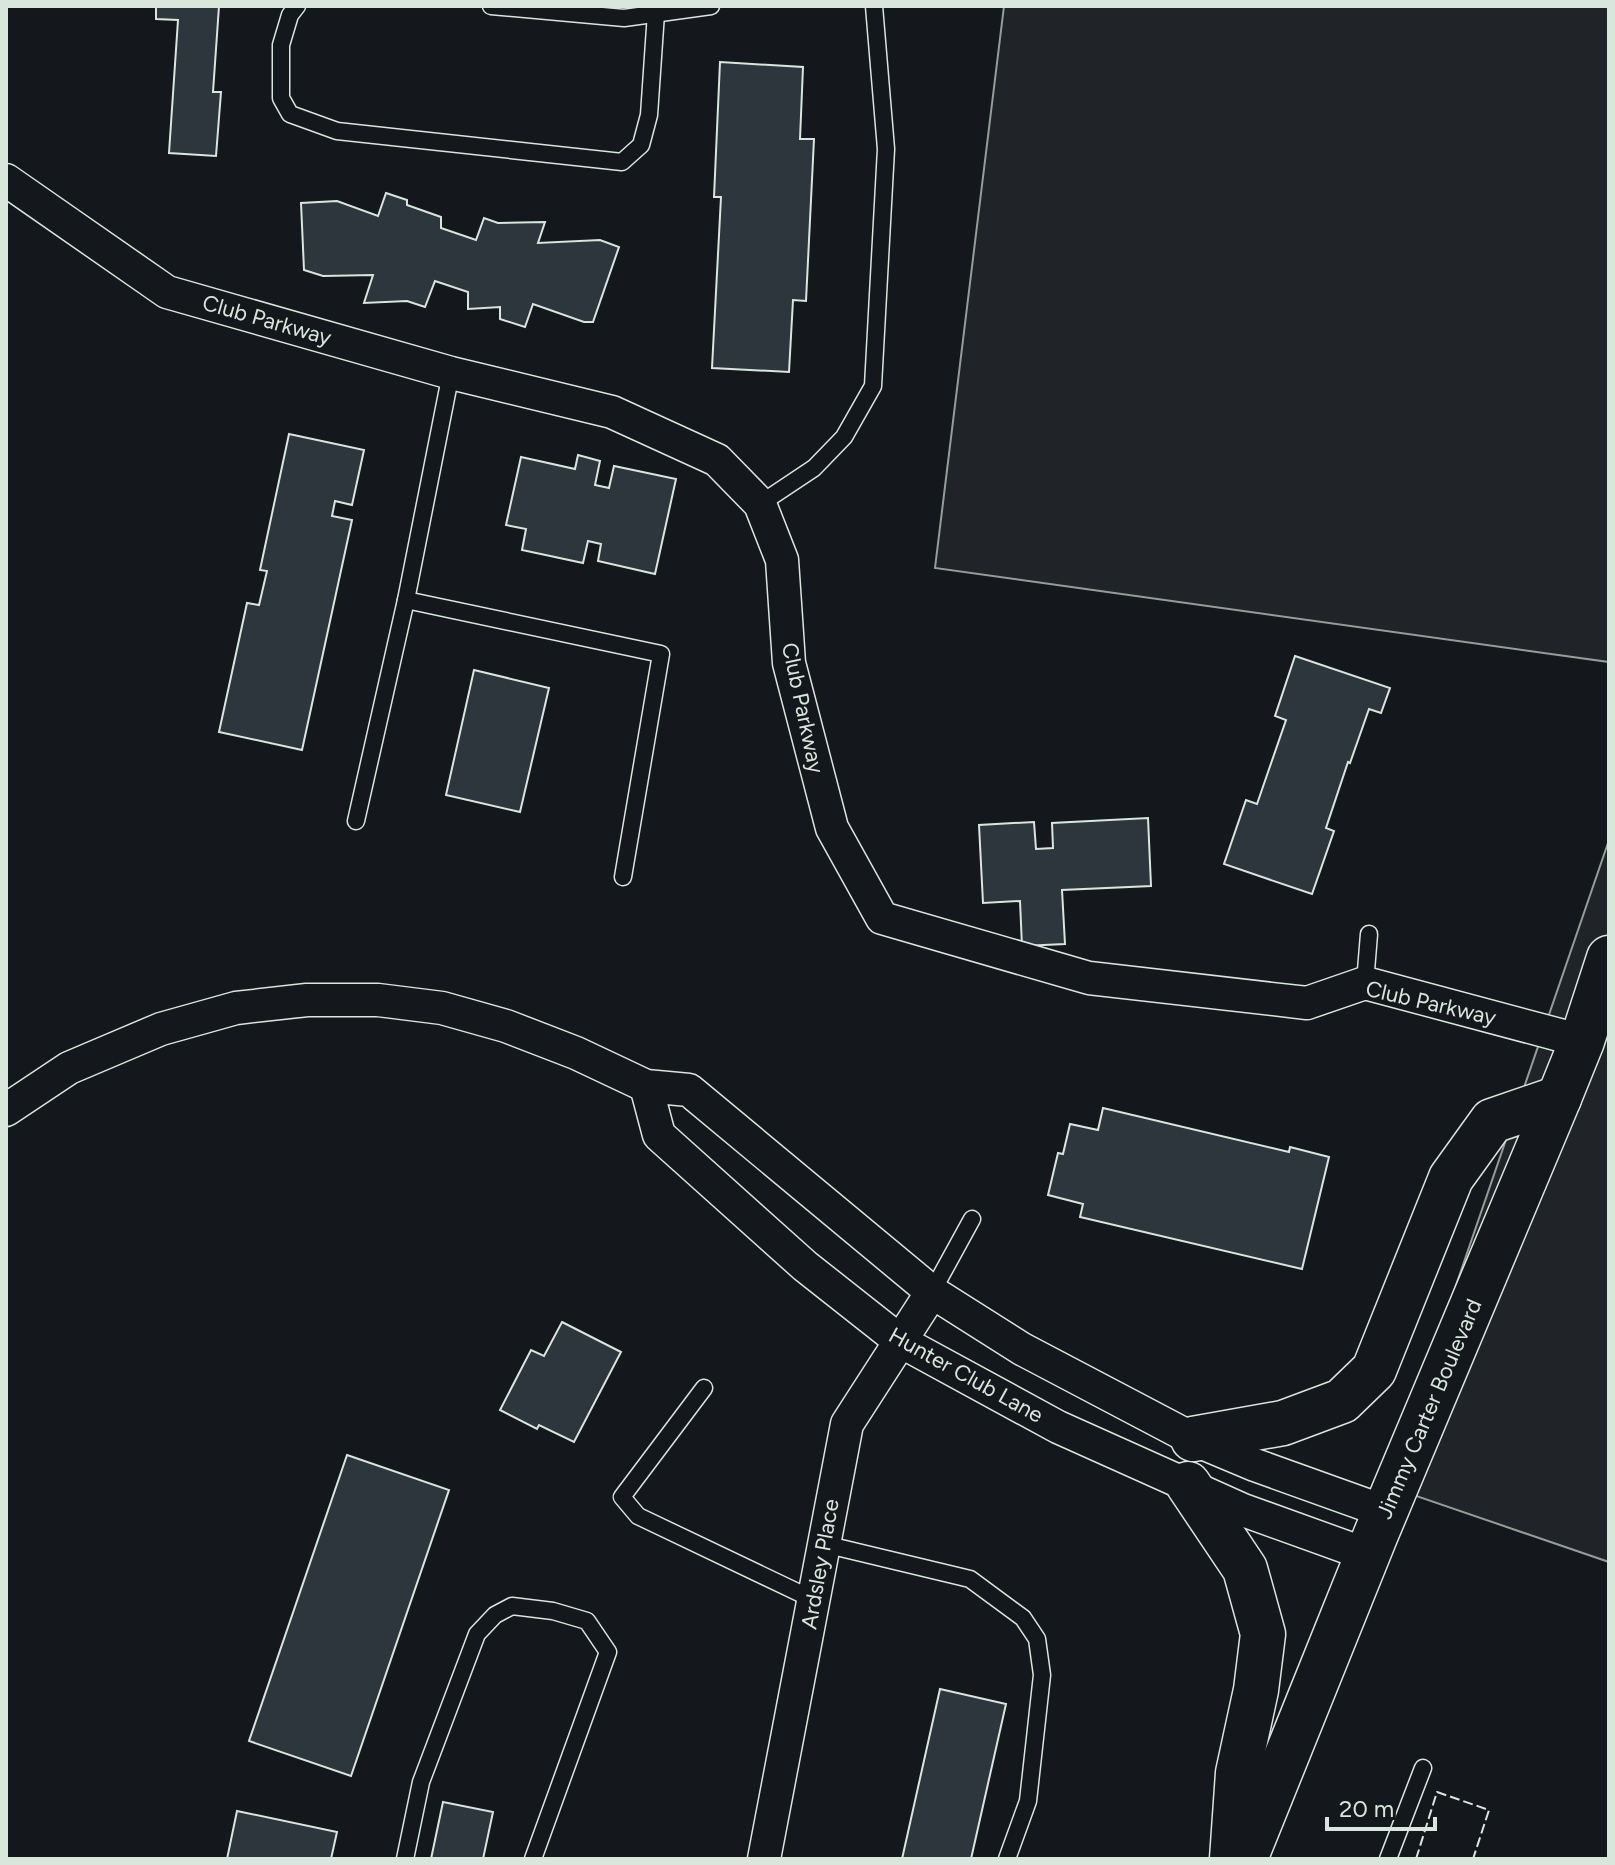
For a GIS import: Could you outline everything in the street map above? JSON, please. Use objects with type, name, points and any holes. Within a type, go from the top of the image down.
[{"type":"main road","name":"Jimmy Carter Boulevard","points":[[1245,1859],[1559,1098],[1582,1041],[1609,958]]},
{"type":"main road","points":[[1193,1439],[1283,1423],[1342,1401],[1374,1370],[1451,1178],[1492,1121],[1559,1098]]},
{"type":"main road","points":[[1188,1484],[1245,1569],[1263,1634],[1256,1690],[1238,1773],[1232,1859]]},
{"type":"street","name":"Club Parkway","points":[[6,180],[167,292],[451,373],[612,412],[717,460],[760,504],[782,560],[789,663],[832,828],[882,918],[1089,978],[1307,1003],[1365,983],[1582,1041]]},
{"type":"street","points":[[6,1110],[69,1068],[161,1029],[236,1008],[307,1000],[378,1000],[442,1008],[506,1026],[576,1053],[646,1086],[689,1090],[932,1292],[1022,1349],[1193,1439],[1386,1512]]},
{"type":"street","name":"Hunter Club Lane","points":[[646,1086],[659,1135],[805,1266],[900,1341],[1058,1427],[1243,1510],[1368,1555]]},
{"type":"street","name":"Ardsley Place","points":[[764,1859],[847,1424],[932,1292]]},
{"type":"lane","points":[[297,6],[290,15],[281,45],[281,98],[290,114],[337,131],[622,162],[641,145],[649,115],[656,13]]},
{"type":"lane","points":[[491,6],[624,18],[711,6]]},
{"type":"lane","points":[[760,504],[814,468],[844,437],[873,386],[886,149],[874,6]]},
{"type":"lane","points":[[356,821],[406,600],[451,373]]},
{"type":"lane","points":[[406,600],[661,654],[623,877]]},
{"type":"lane","points":[[1365,983],[1369,934]]},
{"type":"lane","points":[[932,1292],[972,1219]]},
{"type":"lane","points":[[704,1388],[622,1497],[638,1516],[814,1600]]},
{"type":"lane","points":[[824,1544],[970,1579],[1023,1618],[1037,1639],[1042,1675],[1028,1801],[1007,1859]]},
{"type":"lane","points":[[405,1859],[421,1782],[477,1634],[495,1615],[512,1606],[553,1611],[587,1621],[608,1652],[533,1859]]},
{"type":"lane","points":[[1388,1859],[1423,1768]]},
{"type":"shaded area","points":[[1004,6],[1609,6],[1609,662],[935,568]]},
{"type":"shaded area","points":[[1609,840],[1609,1562],[1387,1486]]},
{"type":"building","points":[[156,6],[219,6],[213,92],[221,92],[216,156],[169,153],[178,20],[156,19]]},
{"type":"building","points":[[720,62],[803,67],[800,139],[814,139],[806,301],[793,300],[789,372],[712,368],[721,197],[714,197]]},
{"type":"building","points":[[386,193],[407,200],[407,205],[441,217],[441,228],[476,240],[484,218],[498,223],[545,222],[538,243],[600,240],[619,247],[593,322],[584,322],[533,304],[525,327],[500,319],[500,307],[468,309],[468,292],[435,281],[425,307],[407,301],[364,303],[373,275],[323,276],[304,270],[301,203],[337,201],[378,216]]},
{"type":"building","points":[[289,434],[364,450],[352,505],[335,501],[332,516],[352,520],[302,750],[219,732],[247,603],[259,605],[267,571],[260,570]]},
{"type":"building","points":[[578,455],[600,461],[595,485],[609,488],[614,466],[676,479],[655,574],[598,561],[601,544],[588,541],[583,563],[522,550],[526,529],[506,525],[521,457],[575,469]]},
{"type":"building","points":[[1295,656],[1390,688],[1381,713],[1369,709],[1348,762],[1326,828],[1334,831],[1312,894],[1224,864],[1246,800],[1257,804],[1286,720],[1275,716]]},
{"type":"building","points":[[474,670],[549,688],[520,812],[446,795]]},
{"type":"building","points":[[1148,818],[1151,886],[1062,890],[1065,944],[1022,946],[1020,901],[983,903],[979,825],[1034,822],[1036,849],[1053,848],[1052,823]]},
{"type":"building","points":[[1103,1108],[1289,1152],[1290,1147],[1329,1157],[1302,1269],[1080,1217],[1083,1204],[1048,1195],[1058,1153],[1063,1154],[1070,1124],[1098,1130]]},
{"type":"building","points":[[562,1322],[621,1352],[574,1442],[539,1425],[537,1429],[500,1410],[531,1350],[544,1356]]},
{"type":"building","points":[[347,1455],[449,1490],[351,1776],[249,1741]]},
{"type":"building","points":[[940,1689],[1006,1704],[971,1859],[902,1859]]},
{"type":"building","points":[[443,1802],[493,1812],[483,1859],[431,1859]]},
{"type":"building","points":[[237,1811],[337,1832],[331,1859],[227,1859]]},
{"type":"fence","points":[[1416,1859],[1437,1792],[1489,1810],[1473,1859]]}]
